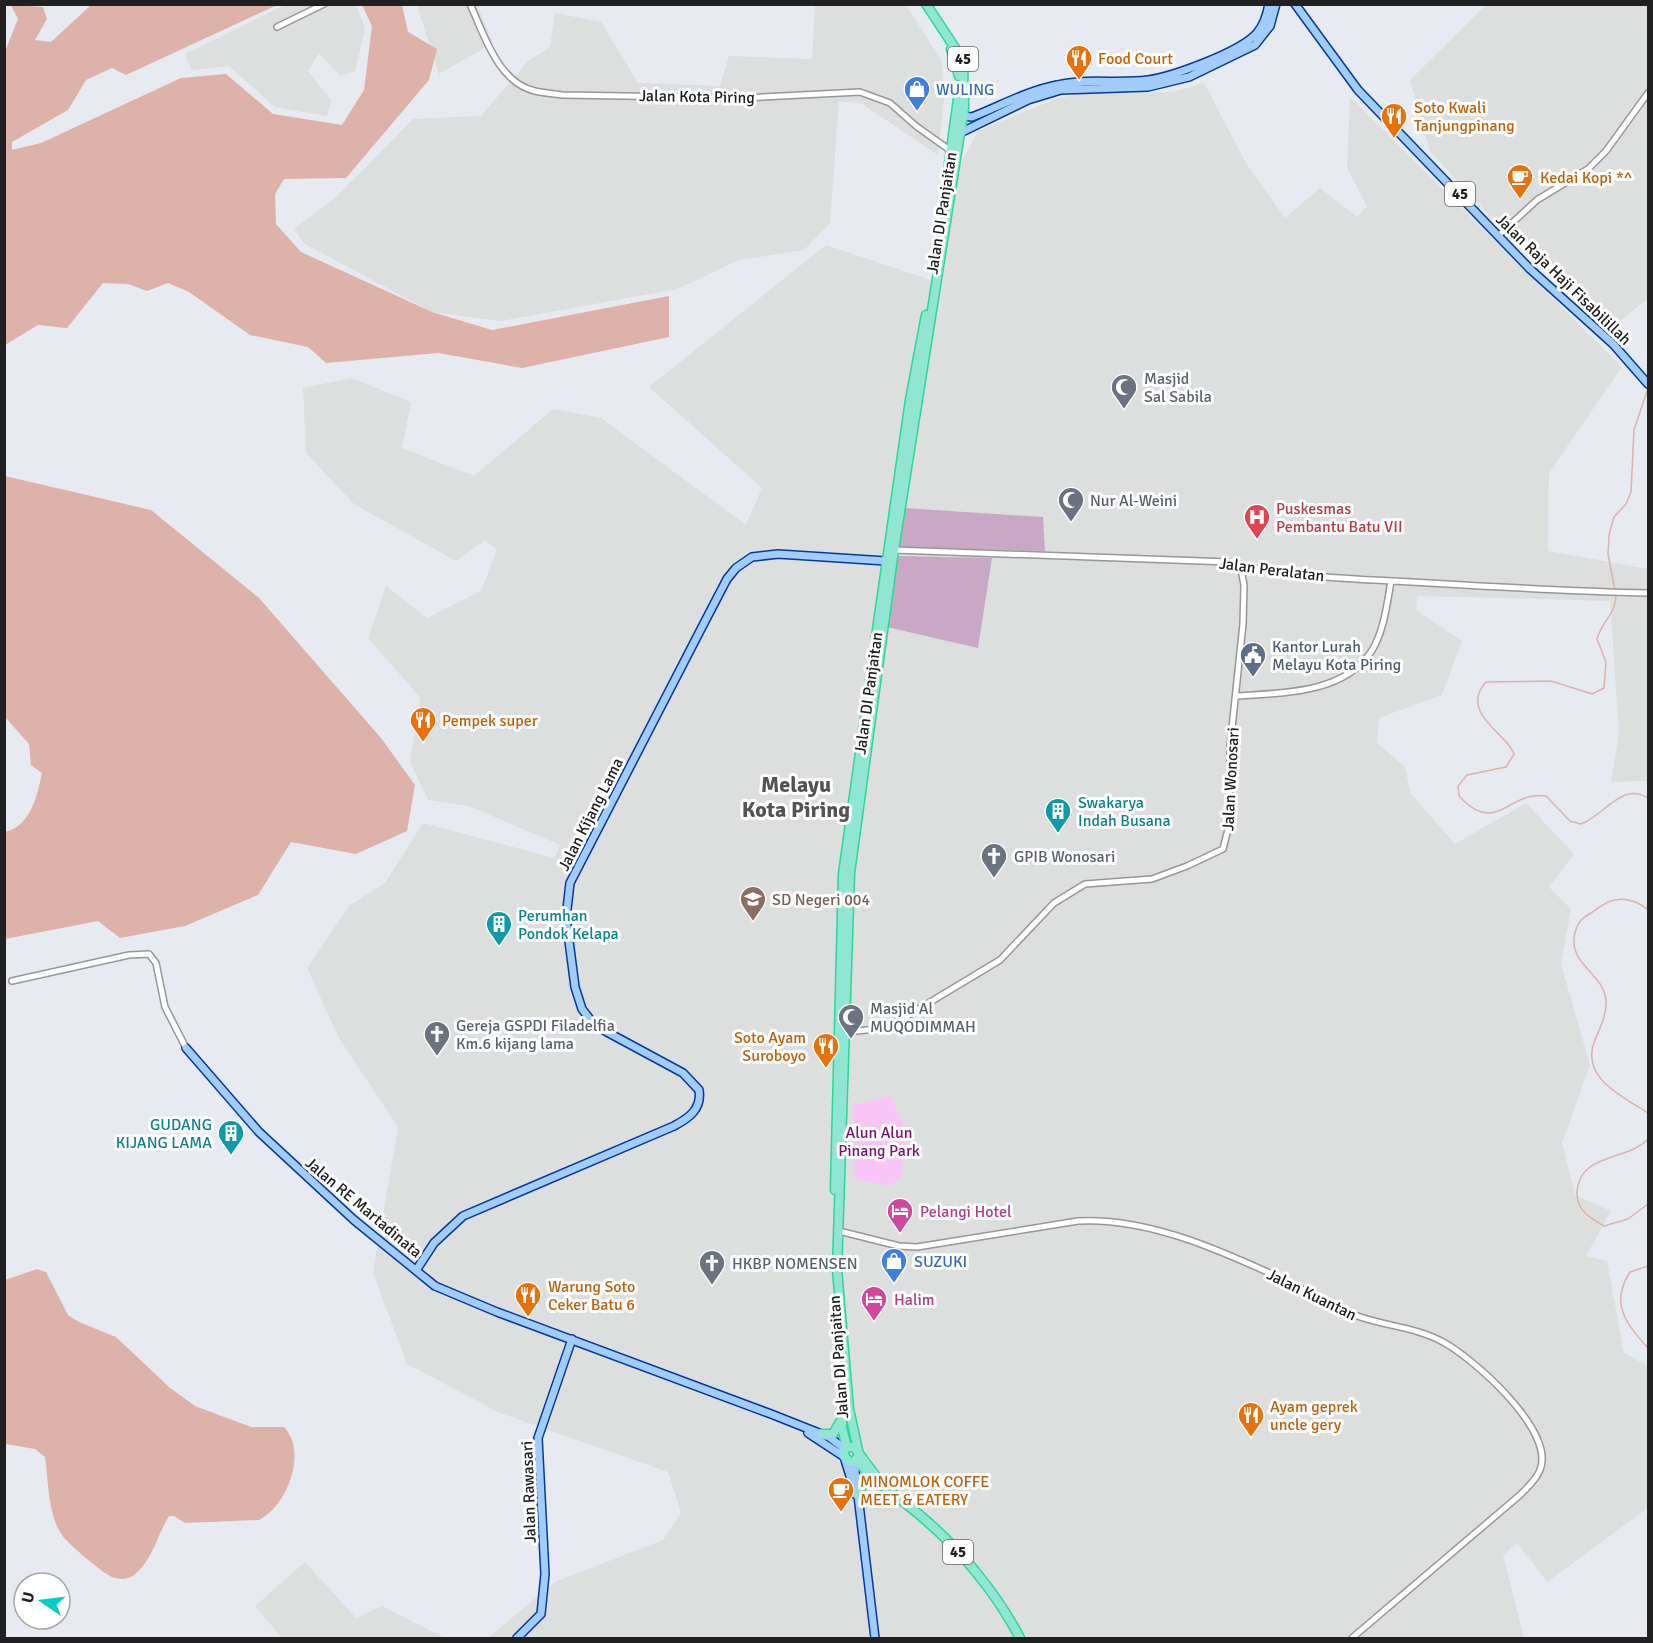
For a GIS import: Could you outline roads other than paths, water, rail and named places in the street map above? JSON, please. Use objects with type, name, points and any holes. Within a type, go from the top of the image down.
[{"type":"highway","name":"45","points":[[920,4],[950,48],[958,68],[959,124]]},
{"type":"highway","name":"45","points":[[926,4],[963,60],[959,124]]},
{"type":"highway","name":"Jalan DI Panjaitan","points":[[851,1454],[833,1288],[843,874],[894,550],[951,152],[959,124]]},
{"type":"highway","name":"Jalan DI Panjaitan","points":[[846,1410],[837,1269],[850,873],[860,770],[886,561],[959,124]]},
{"type":"highway","points":[[821,1434],[830,1435],[835,1432],[846,1410]]},
{"type":"highway","points":[[846,1410],[875,1479]]},
{"type":"highway","points":[[851,1454],[868,1464]]},
{"type":"highway","points":[[851,1454],[875,1479]]},
{"type":"highway","points":[[858,1482],[863,1478],[875,1479]]},
{"type":"highway","name":"45","points":[[875,1479],[925,1519],[965,1560],[1020,1638]]},
{"type":"highway","points":[[859,1495],[863,1482],[875,1479]]},
{"type":"main road","points":[[959,124],[1026,94],[1080,85],[1147,80],[1186,71],[1251,39],[1264,23],[1269,4]]},
{"type":"main road","name":"Jalan DI Panjaitan","points":[[959,124],[1080,85],[1148,87],[1189,77],[1255,45],[1270,26],[1276,4]]},
{"type":"main road","name":"Jalan Raja Haji Fisabilillah","points":[[1295,4],[1351,82],[1498,236],[1639,372],[1648,384]]},
{"type":"main road","name":"Jalan Kijang Lama","points":[[417,1269],[434,1243],[463,1216],[674,1126],[688,1118],[697,1108],[699,1090],[690,1077],[607,1032],[582,1009],[575,987],[566,918],[570,884],[727,579],[736,568],[752,557],[778,554],[886,561]]},
{"type":"main road","name":"Jalan RE Martadinata","points":[[186,1048],[259,1132],[354,1220],[443,1290],[821,1434],[851,1454]]},
{"type":"main road","name":"Jalan Rawasari","points":[[517,1638],[541,1614],[545,1574],[538,1438],[572,1339]]},
{"type":"main road","name":"Jalan RE Martadinata","points":[[788,1421],[851,1454]]},
{"type":"main road","points":[[851,1454],[858,1482],[860,1518]]},
{"type":"main road","points":[[851,1454],[876,1638]]},
{"type":"street","points":[[277,27],[324,4]]},
{"type":"street","name":"Jalan Kota Piring","points":[[470,4],[497,61],[515,81],[534,91],[563,95],[741,98],[860,92],[890,103],[951,152]]},
{"type":"street","points":[[1498,236],[1538,200],[1588,169],[1606,151],[1648,93]]},
{"type":"street","name":"Jalan Peralatan","points":[[894,550],[1229,562],[1279,571],[1391,581],[1599,593],[1648,593]]},
{"type":"street","name":"Jalan Wonosari","points":[[845,1032],[877,1029],[897,1022],[1000,960],[1054,903],[1085,884],[1152,879],[1187,867],[1223,849],[1229,825],[1230,747],[1244,605],[1244,585],[1240,564]]},
{"type":"street","points":[[1236,696],[1293,691],[1337,681],[1353,672],[1371,652],[1377,640],[1391,581]]},
{"type":"street","name":"Jalan RE Martadinata","points":[[12,981],[129,955],[149,954],[156,963],[165,1007],[186,1048]]},
{"type":"street","name":"Jalan Kuantan","points":[[839,1232],[899,1246],[917,1246],[1078,1221],[1099,1221],[1147,1229],[1245,1262],[1353,1314],[1414,1330],[1452,1348],[1519,1409],[1536,1437],[1542,1456],[1540,1471],[1520,1495],[1352,1638]]},
{"type":"waterway","points":[[1615,590],[1608,554],[1609,535],[1614,517],[1626,504],[1631,492],[1634,430],[1648,388]]},
{"type":"waterway","points":[[1616,595],[1614,607],[1597,639],[1606,662],[1604,688],[1592,694],[1551,681],[1486,682],[1479,693],[1478,704],[1481,713],[1514,754],[1506,767],[1467,775],[1458,786],[1459,796],[1472,808],[1483,812],[1493,812],[1533,796],[1546,796],[1570,821],[1581,824],[1621,797],[1639,794],[1648,798]]},
{"type":"waterway","points":[[1648,910],[1628,900],[1619,899],[1609,902],[1580,921],[1576,929],[1574,944],[1576,953],[1599,982],[1606,1000],[1604,1016],[1592,1053],[1593,1065],[1598,1076],[1606,1085],[1648,1113]]},
{"type":"waterway","points":[[1648,1139],[1639,1146],[1586,1170],[1580,1179],[1577,1192],[1581,1209],[1604,1226],[1628,1219],[1648,1204]]},
{"type":"waterway","points":[[1647,1347],[1632,1329],[1623,1312],[1621,1293],[1630,1272],[1648,1266]]},
{"type":"place","name":"Food Court","points":[[1079,81]]},
{"type":"place","name":"WULING","points":[[917,112]]},
{"type":"place","name":"Soto Kwali Tanjungpinang","points":[[1394,139]]},
{"type":"place","name":"Kedai Kopi *^","points":[[1520,200]]},
{"type":"place","name":"Masjid Sal Sabila","points":[[1124,410]]},
{"type":"place","name":"Nur Al-Weini","points":[[1071,523]]},
{"type":"place","name":"Puskesmas Pembantu Batu VII","points":[[1257,540]]},
{"type":"place","name":"Kantor Lurah Melayu Kota Piring","points":[[1253,678]]},
{"type":"place","name":"Pempek super","points":[[423,743]]},
{"type":"place","name":"Swakarya Indah Busana","points":[[1058,834]]},
{"type":"place","name":"GPIB Wonosari","points":[[994,879]]},
{"type":"place","name":"SD Negeri 004","points":[[753,922]]},
{"type":"place","name":"Perumhan Pondok Kelapa","points":[[499,947]]},
{"type":"place","name":"Masjid Al MUQODIMMAH","points":[[851,1040]]},
{"type":"place","name":"Gereja GSPDI Filadelfia Km.6 kijang lama","points":[[437,1057]]},
{"type":"place","name":"Soto Ayam Suroboyo","points":[[826,1069]]},
{"type":"place","name":"GUDANG KIJANG LAMA","points":[[231,1156]]},
{"type":"place","name":"Pelangi Hotel","points":[[900,1234]]},
{"type":"place","name":"SUZUKI","points":[[894,1284]]},
{"type":"place","name":"HKBP NOMENSEN","points":[[712,1286]]},
{"type":"place","name":"Warung Soto Ceker Batu 6","points":[[528,1318]]},
{"type":"place","name":"Halim","points":[[874,1322]]},
{"type":"place","name":"Ayam geprek uncle gery","points":[[1251,1438]]},
{"type":"place","name":"MINOMLOK COFFE MEET & EATERY","points":[[841,1513]]},
{"type":"district","name":"Melayu Kota Piring","points":[[796,796]]},
{"type":"park label","name":"Alun Alun Pinang Park","points":[[879,1141]]}]
